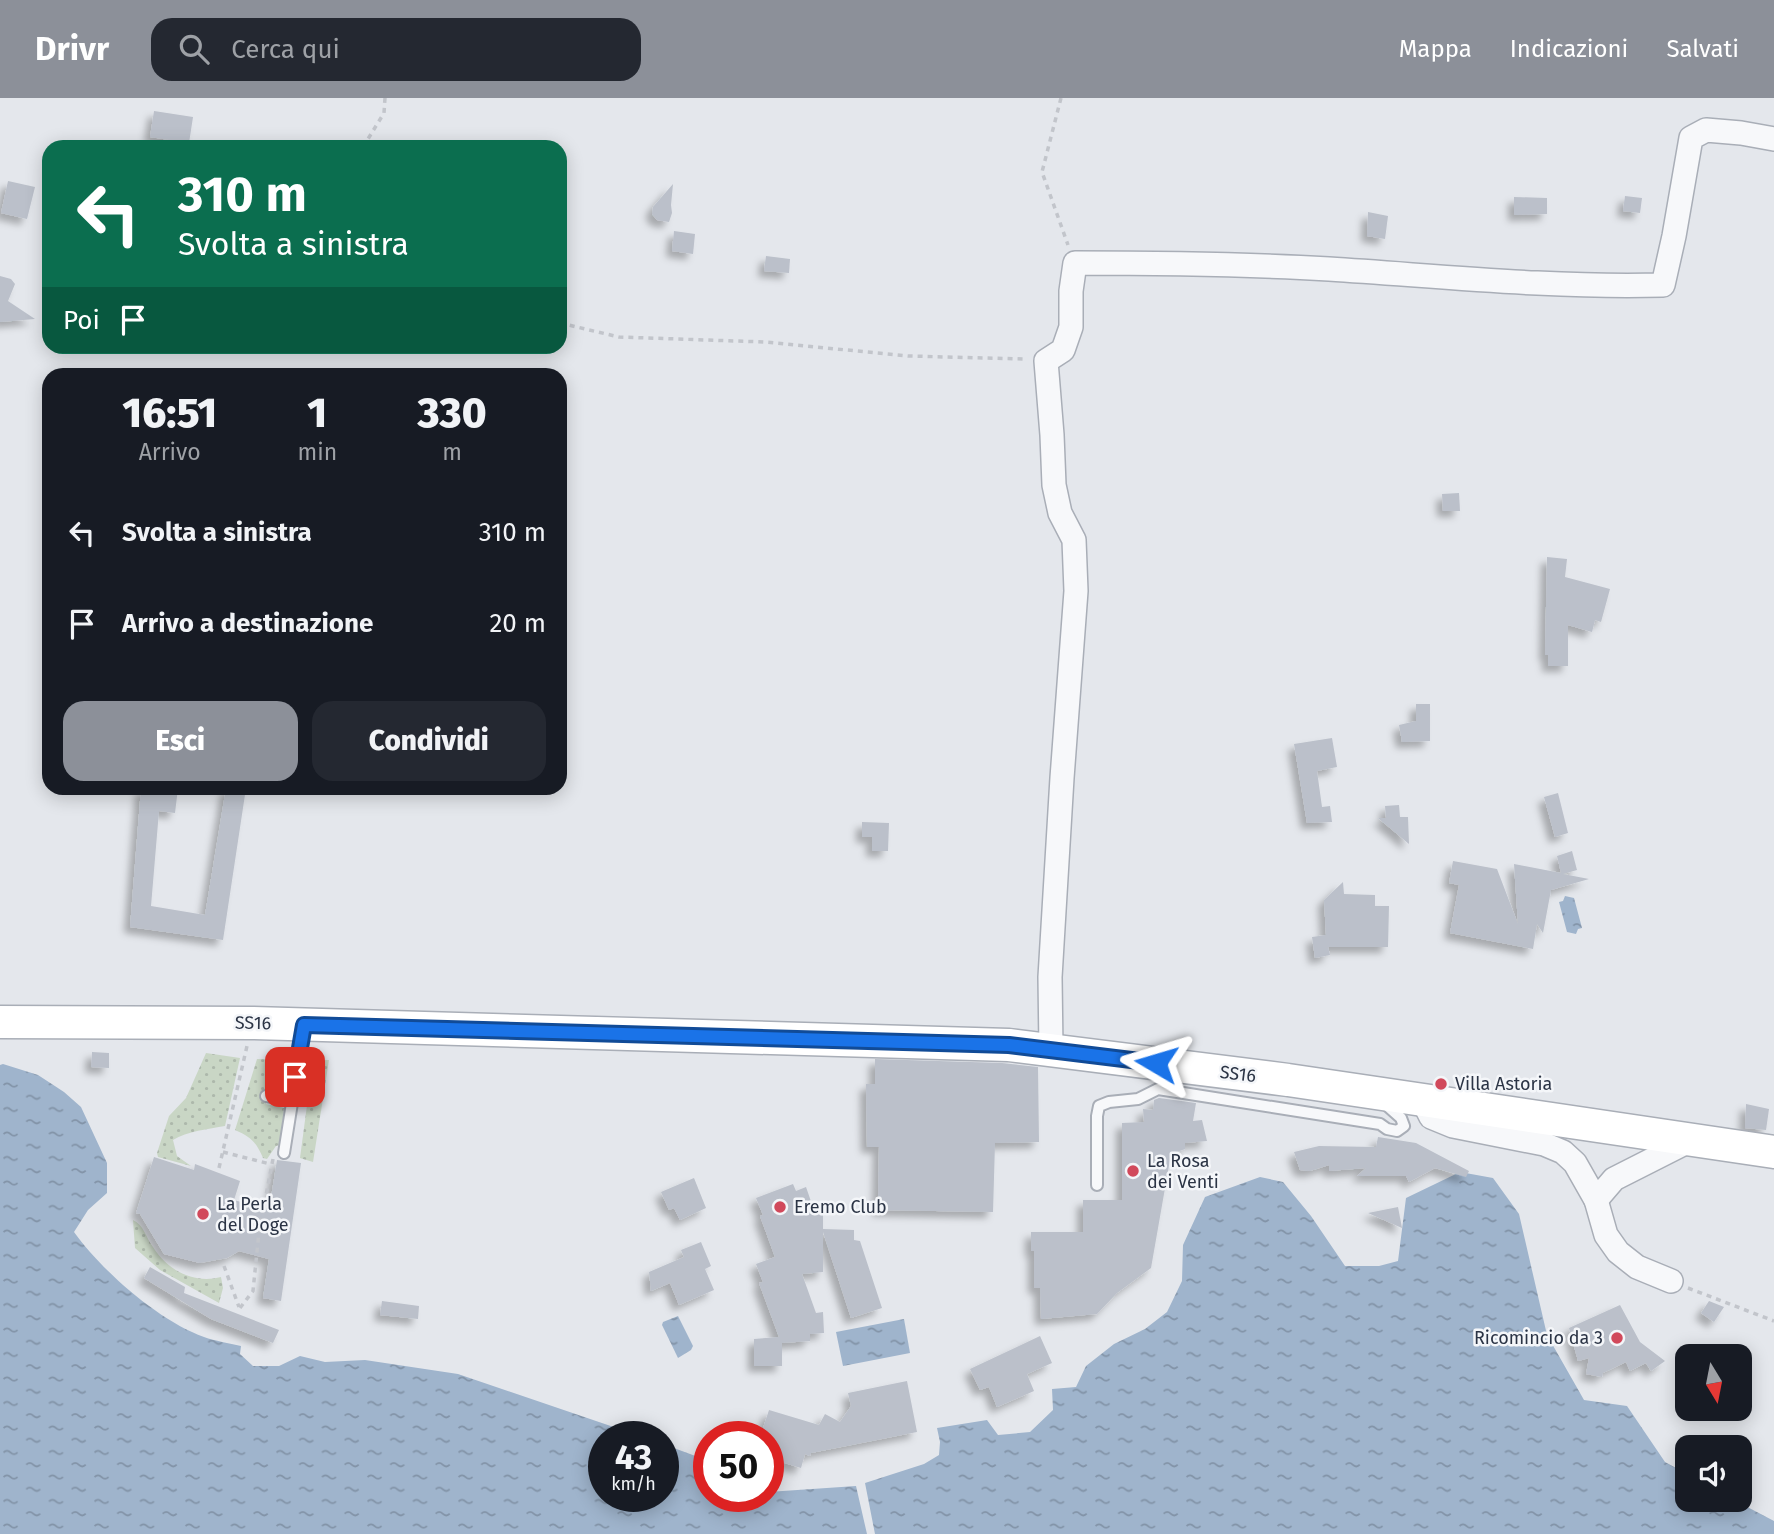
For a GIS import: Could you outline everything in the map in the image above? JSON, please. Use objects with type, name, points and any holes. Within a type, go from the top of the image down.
[{"type":"main road","name":"SS16","points":[[0,1021],[253,1023],[1009,1045],[1288,1080],[1766,1151]]},
{"type":"street","points":[[1051,1049],[1050,977],[1076,591],[1074,540],[1060,513],[1054,485],[1046,362],[1063,350],[1071,327],[1071,291],[1075,263],[1196,262],[1503,281],[1613,286],[1663,285],[1691,138],[1706,130],[1774,139]]},
{"type":"street","points":[[1423,1101],[1431,1117],[1453,1126],[1544,1144],[1563,1152],[1575,1163],[1596,1200],[1606,1235],[1618,1252],[1637,1267],[1671,1281]]},
{"type":"street","points":[[1596,1200],[1614,1179],[1691,1140]]},
{"type":"lane","points":[[284,1153],[304,1025]]},
{"type":"lane","points":[[1097,1185],[1097,1116],[1099,1106],[1109,1102],[1138,1099],[1158,1089],[1380,1124],[1397,1131],[1404,1126],[1401,1118],[1373,1094]]},
{"type":"lane","points":[[266,1096],[292,1100]]},
{"type":"path","points":[[367,140],[384,113],[385,98]]},
{"type":"path","points":[[1061,98],[1042,172],[1075,263]]},
{"type":"path","points":[[567,325],[619,337],[765,342],[908,356],[976,356],[1046,362]]},
{"type":"path","points":[[219,1168],[253,1023]]},
{"type":"path","points":[[223,1152],[270,1164]]},
{"type":"path","points":[[224,1266],[240,1308],[253,1291],[270,1164],[277,1153],[284,1153]]},
{"type":"path","points":[[1671,1281],[1774,1321]]},
{"type":"green space","points":[[206,1053],[240,1058],[225,1126],[191,1132],[173,1140],[177,1156],[191,1166],[158,1157],[169,1116],[186,1098]]},
{"type":"green space","points":[[257,1059],[293,1060],[289,1087],[266,1088],[266,1104],[284,1108],[280,1145],[276,1146],[267,1159],[263,1158],[252,1141],[235,1130]]},
{"type":"green space","points":[[313,1060],[329,1060],[313,1162],[300,1158]]},
{"type":"green space","points":[[133,1220],[142,1228],[159,1255],[174,1269],[201,1279],[221,1277],[223,1288],[219,1303],[160,1270],[135,1248]]},
{"type":"water","points":[[1565,896],[1574,898],[1582,928],[1578,929],[1576,934],[1567,932],[1559,902],[1563,901]]},
{"type":"water","points":[[0,1065],[38,1075],[81,1107],[107,1163],[107,1193],[88,1210],[74,1232],[86,1247],[150,1307],[204,1337],[241,1346],[240,1354],[253,1366],[279,1366],[300,1356],[325,1362],[365,1360],[458,1374],[596,1421],[588,1421],[588,1512],[679,1512],[679,1450],[693,1455],[693,1512],[784,1512],[784,1491],[856,1486],[867,1534],[0,1534]]},
{"type":"water","points":[[1460,1172],[1493,1178],[1519,1214],[1547,1335],[1584,1400],[1627,1406],[1665,1462],[1675,1467],[1675,1512],[1752,1512],[1752,1509],[1774,1521],[1774,1534],[875,1534],[865,1483],[924,1464],[939,1455],[937,1428],[987,1420],[998,1435],[1030,1432],[1053,1410],[1052,1389],[1076,1387],[1086,1366],[1114,1344],[1145,1329],[1167,1312],[1182,1281],[1183,1245],[1205,1197],[1260,1177],[1283,1182],[1311,1216],[1345,1266],[1379,1266],[1398,1261],[1406,1198]]},
{"type":"water","points":[[678,1316],[693,1346],[678,1358],[662,1325],[663,1322]]},
{"type":"water","points":[[904,1319],[910,1353],[843,1366],[836,1332]]},
{"type":"building","points":[[154,111],[193,117],[189,140],[150,137]]},
{"type":"building","points":[[8,181],[35,187],[27,219],[1,213]]},
{"type":"building","points":[[673,184],[669,222],[657,220],[652,214],[653,207]]},
{"type":"building","points":[[1625,196],[1642,198],[1640,213],[1623,211]]},
{"type":"building","points":[[1514,197],[1547,198],[1547,214],[1514,215]]},
{"type":"building","points":[[1368,212],[1388,216],[1385,239],[1367,236]]},
{"type":"building","points":[[674,231],[695,234],[693,254],[672,251]]},
{"type":"building","points":[[766,256],[790,259],[789,273],[764,271]]},
{"type":"building","points":[[0,276],[11,279],[15,284],[8,301],[35,319],[0,322]]},
{"type":"building","points":[[1459,493],[1460,511],[1443,511],[1442,494]]},
{"type":"building","points":[[1547,557],[1567,559],[1565,577],[1610,589],[1601,622],[1595,620],[1592,632],[1568,625],[1568,666],[1548,666],[1548,655],[1545,655]]},
{"type":"building","points":[[1416,704],[1430,704],[1430,741],[1402,742],[1399,725],[1416,721]]},
{"type":"building","points":[[1332,738],[1337,767],[1317,771],[1322,807],[1330,806],[1332,822],[1307,823],[1294,744]]},
{"type":"building","points":[[1558,793],[1568,833],[1555,837],[1544,797]]},
{"type":"building","points":[[140,795],[177,795],[175,813],[159,811],[151,906],[205,915],[225,795],[245,795],[223,940],[130,927]]},
{"type":"building","points":[[1399,805],[1400,817],[1408,817],[1409,844],[1378,818],[1386,818],[1385,806]]},
{"type":"building","points":[[862,822],[889,823],[888,851],[872,851],[872,837],[862,837]]},
{"type":"building","points":[[1572,851],[1577,870],[1563,874],[1589,879],[1551,890],[1543,933],[1537,924],[1533,949],[1450,933],[1459,885],[1449,883],[1453,861],[1497,869],[1518,924],[1514,864],[1561,873],[1557,856]]},
{"type":"building","points":[[1343,882],[1344,894],[1375,895],[1375,906],[1389,906],[1388,947],[1328,947],[1330,955],[1315,958],[1312,937],[1326,935],[1324,900]]},
{"type":"building","points":[[92,1052],[109,1053],[109,1068],[91,1067]]},
{"type":"building","points":[[875,1059],[1002,1063],[1038,1067],[1039,1142],[995,1143],[993,1212],[878,1210],[879,1147],[867,1147],[866,1084],[875,1084]]},
{"type":"building","points":[[1159,1098],[1196,1103],[1193,1121],[1202,1120],[1207,1141],[1185,1143],[1185,1149],[1171,1154],[1151,1268],[1117,1293],[1097,1314],[1041,1319],[1040,1288],[1034,1288],[1031,1232],[1083,1232],[1083,1200],[1122,1200],[1122,1123],[1144,1122],[1143,1109],[1153,1110],[1154,1100]]},
{"type":"building","points":[[1746,1104],[1769,1109],[1766,1130],[1745,1128]]},
{"type":"building","points":[[1378,1137],[1416,1143],[1469,1171],[1466,1177],[1435,1168],[1409,1182],[1406,1176],[1357,1176],[1366,1168],[1329,1171],[1329,1165],[1310,1171],[1300,1170],[1294,1152],[1319,1146],[1376,1147]]},
{"type":"building","points":[[154,1157],[194,1170],[195,1164],[240,1181],[234,1200],[269,1210],[277,1160],[301,1163],[281,1301],[263,1298],[269,1259],[239,1251],[227,1258],[200,1263],[164,1254],[140,1214],[136,1213]]},
{"type":"building","points":[[694,1178],[706,1208],[680,1220],[674,1208],[669,1210],[661,1192]]},
{"type":"building","points":[[793,1184],[796,1191],[806,1187],[815,1213],[823,1211],[823,1229],[854,1230],[854,1240],[860,1241],[882,1308],[851,1318],[823,1232],[823,1272],[802,1274],[816,1313],[823,1312],[824,1333],[810,1334],[810,1341],[782,1343],[782,1366],[754,1366],[754,1339],[779,1337],[759,1283],[763,1282],[756,1264],[775,1257],[756,1198]]},
{"type":"building","points":[[1398,1207],[1402,1228],[1368,1213]]},
{"type":"building","points":[[701,1242],[711,1266],[705,1269],[714,1290],[679,1305],[670,1283],[651,1291],[649,1272],[684,1257],[681,1250]]},
{"type":"building","points":[[150,1267],[185,1287],[184,1293],[279,1330],[273,1343],[211,1319],[144,1278]]},
{"type":"building","points":[[382,1301],[419,1306],[418,1319],[380,1315]]},
{"type":"building","points":[[1709,1301],[1724,1307],[1714,1322],[1701,1313]]},
{"type":"building","points":[[1620,1305],[1640,1342],[1665,1361],[1651,1371],[1646,1363],[1630,1371],[1626,1362],[1603,1373],[1602,1377],[1586,1374],[1589,1358],[1578,1361],[1569,1328]]},
{"type":"building","points":[[1040,1336],[1052,1363],[1027,1374],[1034,1391],[997,1407],[989,1387],[980,1390],[970,1369]]},
{"type":"building","points":[[907,1381],[917,1432],[811,1453],[810,1456],[805,1454],[801,1468],[784,1463],[784,1421],[765,1421],[769,1410],[819,1425],[825,1414],[840,1422],[851,1406],[848,1393]]},
{"type":"place","name":"Villa Astoria","points":[[1441,1084]]},
{"type":"place","name":"La Rosa dei Venti","points":[[1133,1171]]},
{"type":"place","name":"Eremo Club","points":[[780,1207]]},
{"type":"place","name":"La Perla del Doge","points":[[203,1214]]},
{"type":"place","name":"Ricomincio da 3","points":[[1617,1338]]},
{"type":"route","points":[[295,1077],[304,1025],[1009,1045],[1156,1063]]}]
